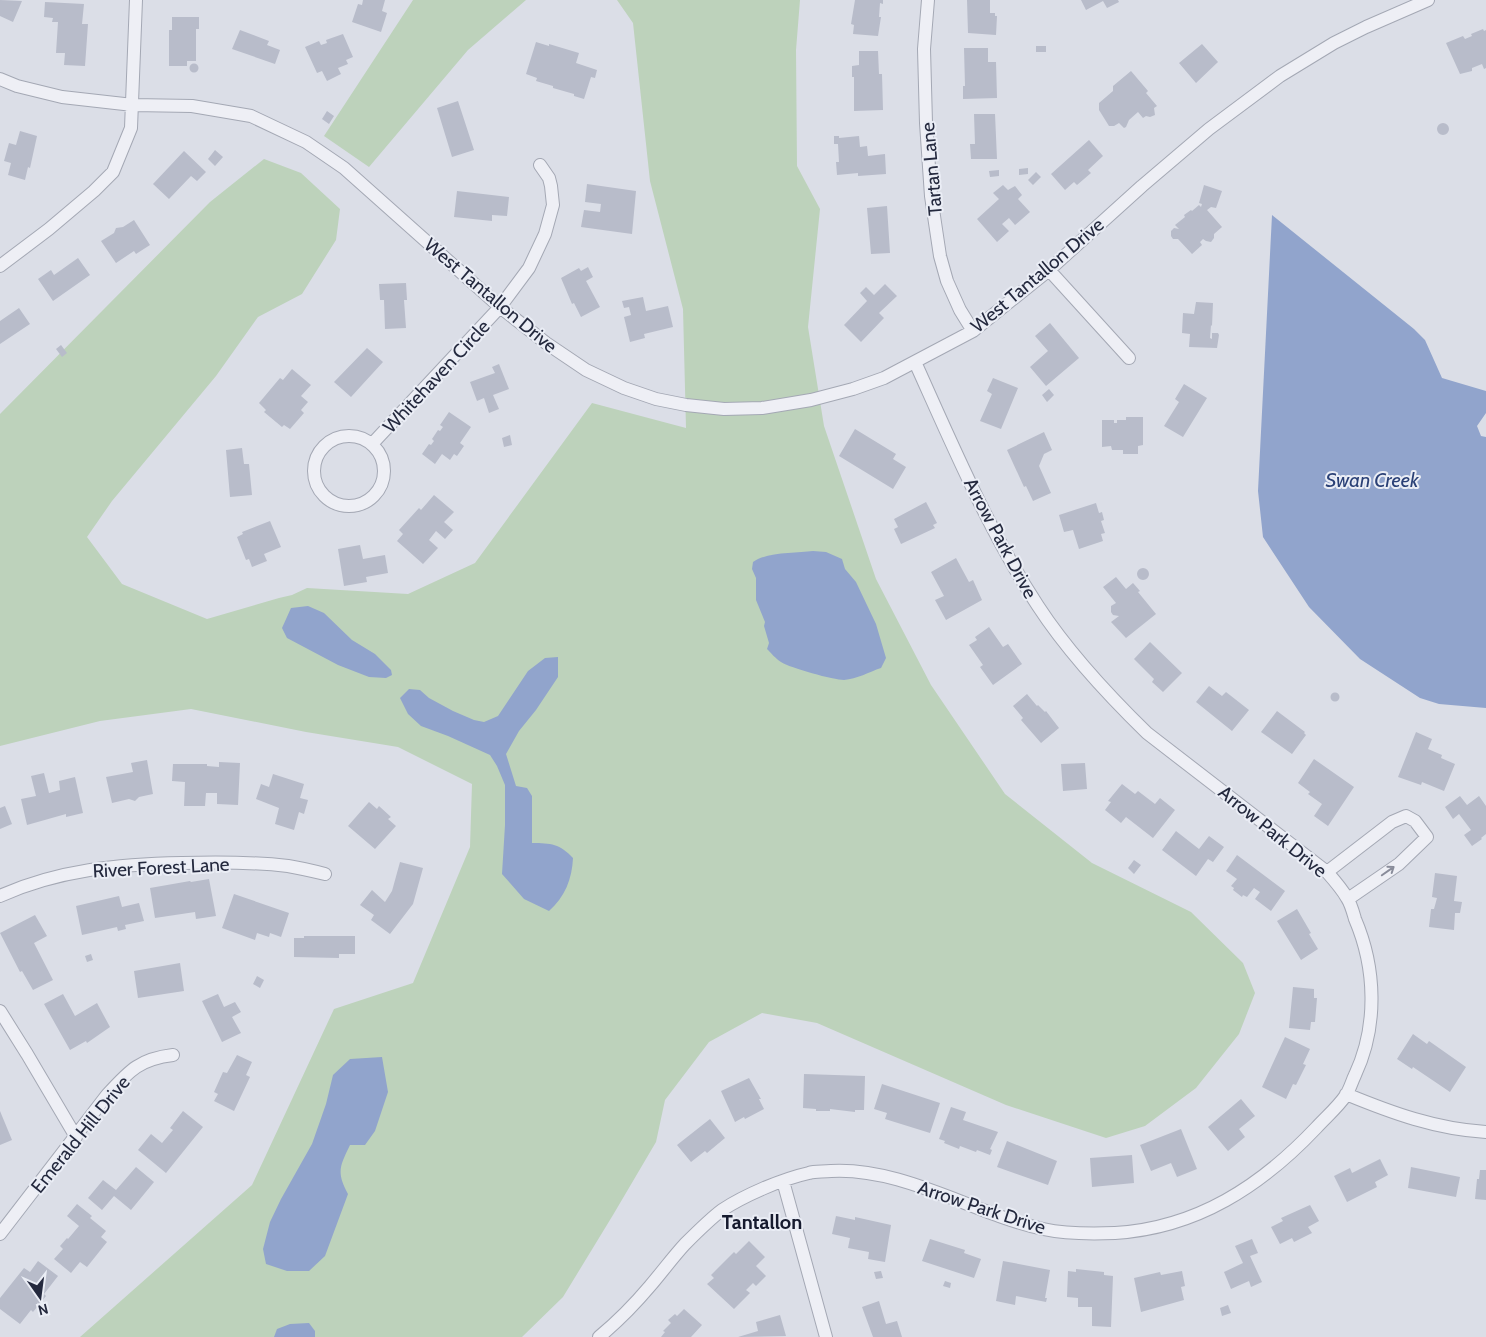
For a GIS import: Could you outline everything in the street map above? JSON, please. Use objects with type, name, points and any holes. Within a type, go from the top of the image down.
[{"type":"street","points":[[0,266],[49,229],[104,183],[113,172],[131,128],[136,0]]},
{"type":"street","name":"Tartan Lane","points":[[928,0],[924,50],[931,196],[940,256],[947,281],[960,310],[973,331]]},
{"type":"street","name":"West Tantallon Drive","points":[[0,79],[17,86],[62,97],[133,105],[192,106],[251,116],[306,142],[344,168],[500,307],[546,343],[586,370],[624,388],[656,399],[686,405],[762,408],[811,400],[853,389],[884,378],[973,331],[1049,270],[1142,186],[1210,129],[1280,76],[1358,31],[1428,0]]},
{"type":"street","name":"Whitehaven Circle","points":[[372,444],[500,307],[529,268],[550,221],[553,205],[549,178],[540,165]]},
{"type":"street","points":[[1049,270],[1128,358]]},
{"type":"street","name":"Arrow Park Drive","points":[[599,1337],[648,1289],[685,1244],[721,1211],[765,1188],[810,1172],[844,1170],[863,1172],[897,1180],[1044,1230],[1096,1233],[1140,1230],[1165,1225],[1219,1205],[1237,1195],[1296,1150],[1346,1094],[1360,1064],[1366,1045],[1372,998],[1365,948],[1348,899],[1327,872],[1147,732],[1120,706],[1059,635],[1030,593],[1002,545],[976,494],[915,362]]},
{"type":"street","points":[[346,436],[364,439],[372,444],[384,464],[384,475],[380,486],[373,496],[364,502],[353,505],[341,504],[330,500],[316,482],[314,471],[316,460],[321,450],[336,438],[346,436]]},
{"type":"street","points":[[1327,872],[1392,822],[1406,816],[1415,821],[1427,837],[1399,864],[1348,899]]},
{"type":"street","name":"River Forest Lane","points":[[0,896],[67,874],[130,865],[201,862],[263,864],[290,866],[325,874]]},
{"type":"street","points":[[0,1011],[76,1137]]},
{"type":"street","name":"Emerald Hill Drive","points":[[0,1234],[107,1095],[125,1076],[152,1058],[173,1055]]},
{"type":"street","points":[[1346,1094],[1416,1121],[1467,1131],[1486,1132]]},
{"type":"street","points":[[784,1181],[826,1337]]},
{"type":"green space","points":[[413,0],[526,0],[468,50],[369,167],[324,136]]},
{"type":"green space","points":[[617,0],[800,0],[796,50],[797,166],[820,209],[808,327],[824,426],[876,579],[931,685],[1005,794],[1092,863],[1191,912],[1243,963],[1255,993],[1239,1034],[1196,1088],[1145,1126],[1106,1138],[1006,1105],[817,1023],[762,1013],[709,1042],[665,1100],[656,1142],[613,1215],[563,1297],[522,1337],[80,1337],[252,1185],[334,1009],[413,983],[470,847],[472,784],[398,747],[306,732],[191,709],[100,721],[0,746],[0,414],[210,202],[264,159],[301,173],[340,209],[336,240],[302,294],[258,317],[216,376],[112,501],[87,537],[122,584],[207,619],[292,595],[307,588],[408,594],[475,563],[592,403],[686,428],[683,309],[650,181],[633,23]]},
{"type":"water","name":"Swan Creek","points":[[1272,215],[1414,329],[1425,340],[1442,378],[1486,391],[1486,413],[1477,426],[1481,436],[1486,437],[1486,708],[1439,704],[1420,698],[1360,659],[1309,607],[1263,537],[1258,491]]},
{"type":"water","points":[[813,551],[826,552],[842,559],[845,569],[856,582],[876,624],[886,658],[881,668],[844,680],[812,673],[781,662],[767,649],[769,643],[764,626],[765,622],[756,600],[756,578],[752,569],[753,562],[765,556]]},
{"type":"water","points":[[308,606],[324,613],[352,640],[375,654],[391,670],[392,675],[386,678],[369,677],[338,665],[287,638],[282,628],[291,608]]},
{"type":"water","points":[[558,657],[558,677],[519,731],[506,754],[516,786],[527,788],[532,796],[532,843],[555,845],[573,858],[567,887],[555,906],[549,911],[524,899],[502,874],[505,785],[490,755],[421,726],[408,714],[400,698],[409,689],[420,690],[429,698],[453,711],[484,722],[498,716],[528,671],[545,658]]},
{"type":"water","points":[[382,1057],[388,1092],[375,1131],[365,1145],[350,1145],[344,1158],[341,1174],[348,1194],[325,1256],[309,1271],[287,1271],[266,1264],[263,1249],[270,1222],[312,1144],[326,1104],[333,1075],[350,1059]]},
{"type":"water","points":[[309,1323],[315,1331],[315,1337],[274,1337],[277,1329],[290,1324]]},
{"type":"building","points":[[0,0],[22,1],[13,22],[0,16]]},
{"type":"building","points":[[363,0],[385,0],[382,11],[387,13],[381,32],[352,22],[358,4],[362,5]]},
{"type":"building","points":[[855,0],[883,0],[883,4],[880,3],[879,17],[881,17],[878,36],[853,34],[854,25],[851,24]]},
{"type":"building","points":[[967,0],[990,0],[990,13],[995,13],[995,16],[997,16],[996,35],[968,33]]},
{"type":"building","points":[[1081,0],[1118,0],[1119,2],[1107,8],[1103,1],[1086,10]]},
{"type":"building","points":[[45,2],[84,4],[82,24],[88,24],[85,66],[64,65],[65,53],[56,53],[58,22],[52,22],[53,18],[44,17]]},
{"type":"building","points":[[172,17],[199,17],[199,29],[196,29],[196,61],[187,61],[187,66],[169,66],[169,30],[172,30]]},
{"type":"building","points":[[1483,29],[1484,31],[1486,30],[1486,68],[1484,69],[1482,64],[1472,68],[1472,71],[1460,74],[1446,43],[1463,36],[1465,39]]},
{"type":"building","points":[[240,30],[269,41],[267,45],[280,50],[275,64],[232,49]]},
{"type":"building","points":[[343,34],[353,57],[346,60],[348,64],[338,68],[341,74],[327,81],[322,71],[317,73],[305,47],[319,41],[321,45],[327,43],[326,40]]},
{"type":"building","points":[[536,42],[579,53],[576,63],[597,70],[595,78],[591,77],[584,99],[536,81],[537,78],[526,74]]},
{"type":"building","points":[[1202,44],[1218,62],[1196,83],[1179,63]]},
{"type":"building","points":[[1036,46],[1046,46],[1046,52],[1036,52]]},
{"type":"building","points":[[964,48],[988,48],[988,62],[996,62],[997,98],[963,99],[963,86],[965,86]]},
{"type":"building","points":[[859,51],[878,51],[879,74],[882,74],[883,110],[854,111],[854,77],[852,77],[852,66],[859,65]]},
{"type":"building","points":[[194,64],[198,68],[194,72],[190,68]]},
{"type":"building","points":[[1131,71],[1148,91],[1146,93],[1157,106],[1154,108],[1155,115],[1143,118],[1138,112],[1129,120],[1124,128],[1119,123],[1109,126],[1099,110],[1099,103],[1113,91],[1113,86]]},
{"type":"building","points":[[458,101],[474,150],[452,157],[437,108]]},
{"type":"building","points":[[327,111],[334,116],[329,124],[322,119]]},
{"type":"building","points":[[974,114],[995,114],[997,159],[971,159],[970,144],[975,144]]},
{"type":"building","points":[[1443,123],[1449,129],[1443,135],[1437,129]]},
{"type":"building","points":[[20,131],[37,136],[30,168],[28,167],[25,180],[8,175],[11,163],[4,161],[9,143],[16,145]]},
{"type":"building","points":[[834,136],[839,136],[839,138],[859,136],[860,147],[867,146],[868,156],[885,154],[886,174],[858,176],[858,173],[837,175],[836,162],[839,162],[838,144],[834,144]]},
{"type":"building","points":[[1089,140],[1103,156],[1088,170],[1091,173],[1077,185],[1074,182],[1065,190],[1051,174]]},
{"type":"building","points":[[215,150],[223,157],[215,166],[208,159]]},
{"type":"building","points":[[184,151],[206,172],[197,181],[191,176],[169,199],[153,184]]},
{"type":"building","points":[[1028,168],[1028,174],[1019,175],[1019,169]]},
{"type":"building","points":[[999,170],[999,176],[990,177],[989,171]]},
{"type":"building","points":[[1036,172],[1041,177],[1033,185],[1028,180]]},
{"type":"building","points":[[587,184],[636,191],[632,234],[581,227],[584,210],[600,212],[601,204],[585,202]]},
{"type":"building","points":[[1003,185],[1008,190],[1015,186],[1022,195],[1018,199],[1030,212],[1015,225],[1009,218],[1002,224],[1009,231],[997,242],[977,219],[999,199],[993,193]]},
{"type":"building","points":[[1204,185],[1222,191],[1216,208],[1211,207],[1207,210],[1222,227],[1214,234],[1211,242],[1203,239],[1200,242],[1202,245],[1192,254],[1178,239],[1173,239],[1171,231],[1174,228],[1179,229],[1175,225],[1185,217],[1184,215],[1199,205],[1201,207],[1202,204],[1199,203]]},
{"type":"building","points":[[457,191],[509,197],[507,216],[492,215],[492,221],[454,217]]},
{"type":"building","points":[[887,206],[890,253],[871,254],[867,208]]},
{"type":"building","points":[[134,220],[150,245],[136,254],[134,251],[116,263],[101,241],[114,233],[116,228],[123,227]]},
{"type":"building","points":[[78,258],[90,275],[53,301],[38,279],[51,270],[54,275]]},
{"type":"building","points":[[588,267],[593,277],[586,281],[600,307],[581,317],[574,303],[572,304],[561,278],[579,268],[581,271]]},
{"type":"building","points":[[406,283],[407,300],[404,300],[406,328],[385,329],[384,300],[380,300],[379,284]]},
{"type":"building","points":[[885,284],[897,296],[879,313],[884,318],[861,342],[844,325],[867,301],[860,293],[866,287],[874,295]]},
{"type":"building","points":[[643,297],[646,311],[668,306],[673,327],[644,334],[645,338],[630,342],[624,317],[631,315],[629,307],[624,308],[622,301]]},
{"type":"building","points":[[1196,302],[1213,303],[1210,338],[1212,339],[1212,333],[1218,333],[1217,348],[1189,347],[1190,334],[1182,333],[1183,313],[1194,314]]},
{"type":"building","points":[[19,308],[30,324],[0,344],[0,321]]},
{"type":"building","points":[[1050,323],[1079,358],[1046,386],[1030,367],[1048,351],[1035,336]]},
{"type":"building","points":[[61,345],[67,353],[62,357],[56,349]]},
{"type":"building","points":[[367,348],[383,362],[351,397],[334,382]]},
{"type":"building","points":[[499,364],[509,389],[493,395],[499,409],[489,413],[484,398],[477,401],[470,382],[495,373],[492,367]]},
{"type":"building","points":[[292,369],[311,385],[301,396],[308,402],[301,410],[304,413],[290,429],[284,425],[282,427],[264,412],[266,410],[259,403],[280,378],[283,380]]},
{"type":"building","points":[[993,378],[1018,388],[1001,429],[980,421],[992,394],[987,391]]},
{"type":"building","points":[[1184,384],[1207,398],[1183,437],[1164,426],[1179,402],[1175,399]]},
{"type":"building","points":[[1049,389],[1054,395],[1047,402],[1042,395]]},
{"type":"building","points":[[449,412],[471,427],[460,443],[464,446],[457,456],[454,454],[450,460],[442,454],[435,464],[422,454],[429,444],[431,445],[434,441],[432,439],[438,430],[440,431],[443,427],[440,425]]},
{"type":"building","points":[[1126,417],[1143,417],[1143,445],[1138,446],[1138,454],[1123,454],[1123,450],[1112,450],[1111,446],[1102,447],[1102,420],[1114,420],[1114,423],[1117,423],[1117,420],[1126,420]]},
{"type":"building","points":[[855,429],[896,454],[893,459],[906,467],[893,489],[839,456]]},
{"type":"building","points":[[1044,432],[1052,450],[1044,454],[1039,466],[1051,493],[1033,501],[1026,486],[1024,487],[1007,450]]},
{"type":"building","points":[[510,435],[512,445],[504,447],[502,438]]},
{"type":"building","points":[[242,448],[244,464],[249,464],[252,495],[230,497],[226,450]]},
{"type":"building","points":[[434,495],[454,512],[444,522],[453,530],[445,539],[436,531],[429,540],[438,548],[423,564],[397,541],[403,534],[399,530]]},
{"type":"building","points":[[926,502],[937,523],[933,525],[935,528],[901,544],[894,529],[898,527],[894,519]]},
{"type":"building","points":[[1096,503],[1099,513],[1102,512],[1104,520],[1101,521],[1105,533],[1101,534],[1103,541],[1079,549],[1073,530],[1064,532],[1059,515]]},
{"type":"building","points":[[270,521],[281,547],[264,554],[267,561],[252,567],[249,559],[246,560],[237,537],[243,534],[242,532]]},
{"type":"building","points":[[360,545],[363,559],[385,555],[388,573],[366,577],[367,582],[344,586],[338,549]]},
{"type":"building","points":[[956,558],[969,582],[973,580],[982,600],[946,620],[935,600],[944,596],[931,572]]},
{"type":"building","points":[[1143,568],[1149,574],[1143,580],[1137,574]]},
{"type":"building","points":[[1116,577],[1126,589],[1133,583],[1156,614],[1126,638],[1111,622],[1119,616],[1113,615],[1111,612],[1111,606],[1116,603],[1103,587]]},
{"type":"building","points":[[989,627],[1003,647],[1008,644],[1022,664],[993,685],[980,667],[983,665],[969,645],[977,640],[975,637]]},
{"type":"building","points":[[1150,642],[1182,673],[1163,692],[1152,682],[1154,679],[1134,659]]},
{"type":"building","points":[[1209,686],[1222,696],[1226,692],[1249,710],[1232,731],[1196,702]]},
{"type":"building","points":[[1335,693],[1339,697],[1335,701],[1331,697]]},
{"type":"building","points":[[1027,694],[1037,706],[1046,711],[1059,728],[1041,743],[1021,720],[1023,718],[1013,706]]},
{"type":"building","points":[[1277,711],[1305,732],[1306,735],[1292,754],[1261,732]]},
{"type":"building","points":[[1416,732],[1432,739],[1428,749],[1442,755],[1441,758],[1455,764],[1444,791],[1422,782],[1421,785],[1398,777]]},
{"type":"building","points":[[1314,759],[1354,787],[1328,826],[1314,816],[1322,804],[1308,794],[1310,792],[1298,783]]},
{"type":"building","points":[[147,760],[153,794],[139,797],[135,801],[129,799],[112,803],[106,777],[133,772],[131,763]]},
{"type":"building","points":[[219,762],[240,763],[238,805],[217,804],[217,793],[206,793],[205,806],[184,806],[185,782],[172,781],[173,764],[207,764],[207,766],[219,767]]},
{"type":"building","points":[[1085,763],[1087,789],[1063,791],[1061,764]]},
{"type":"building","points":[[44,773],[49,793],[60,790],[59,781],[75,777],[83,813],[66,817],[66,814],[27,825],[21,799],[36,796],[31,776]]},
{"type":"building","points":[[273,774],[304,784],[300,798],[308,800],[304,814],[299,812],[294,830],[275,824],[279,808],[256,799],[261,784],[269,787]]},
{"type":"building","points":[[1122,784],[1135,794],[1138,791],[1155,804],[1160,798],[1175,810],[1153,838],[1126,817],[1121,823],[1105,810],[1111,802],[1108,801]]},
{"type":"building","points":[[1460,796],[1467,805],[1479,796],[1486,806],[1486,834],[1472,846],[1464,835],[1471,830],[1459,814],[1453,819],[1445,807]]},
{"type":"building","points":[[369,802],[377,809],[379,806],[391,817],[388,819],[396,826],[375,849],[348,826]]},
{"type":"building","points":[[5,806],[12,824],[0,829],[0,808]]},
{"type":"building","points":[[1176,831],[1199,849],[1209,836],[1224,847],[1213,862],[1208,859],[1196,876],[1162,850]]},
{"type":"building","points":[[1237,855],[1285,891],[1271,911],[1255,899],[1260,892],[1254,888],[1247,897],[1243,895],[1242,897],[1233,890],[1234,888],[1231,886],[1237,879],[1226,871]]},
{"type":"building","points":[[1134,860],[1141,865],[1134,874],[1128,868]]},
{"type":"building","points":[[400,862],[423,868],[413,904],[390,934],[371,920],[374,915],[360,905],[372,890],[385,902],[392,891]]},
{"type":"building","points":[[1435,873],[1457,876],[1454,901],[1462,902],[1460,913],[1455,913],[1454,930],[1429,927],[1431,909],[1434,909],[1437,898],[1432,897]]},
{"type":"building","points":[[209,879],[216,916],[196,919],[195,912],[155,918],[150,888]]},
{"type":"building","points":[[234,894],[289,913],[281,937],[270,933],[269,937],[257,933],[255,940],[222,928]]},
{"type":"building","points":[[119,896],[122,907],[139,903],[144,921],[125,925],[126,929],[118,931],[117,927],[82,935],[76,906]]},
{"type":"building","points":[[1297,909],[1318,949],[1301,960],[1277,921]]},
{"type":"building","points":[[35,915],[47,936],[34,943],[53,980],[33,990],[22,971],[20,972],[0,933]]},
{"type":"building","points":[[304,936],[355,936],[355,954],[339,954],[339,958],[294,957],[294,938],[304,938]]},
{"type":"building","points":[[91,954],[93,960],[87,962],[85,956]]},
{"type":"building","points":[[180,963],[184,991],[138,998],[134,971]]},
{"type":"building","points":[[257,976],[264,980],[260,988],[253,984]]},
{"type":"building","points":[[1293,987],[1314,989],[1314,998],[1317,998],[1315,1022],[1311,1022],[1310,1030],[1289,1028]]},
{"type":"building","points":[[63,994],[75,1016],[97,1003],[110,1027],[87,1043],[86,1041],[70,1050],[44,1004]]},
{"type":"building","points":[[218,994],[224,1007],[235,1002],[241,1012],[232,1017],[241,1033],[222,1042],[202,1001]]},
{"type":"building","points":[[1413,1034],[1427,1044],[1429,1041],[1466,1067],[1450,1092],[1413,1067],[1412,1069],[1397,1059]]},
{"type":"building","points":[[1285,1037],[1310,1049],[1303,1064],[1306,1065],[1296,1085],[1293,1084],[1286,1099],[1262,1087]]},
{"type":"building","points":[[237,1055],[252,1062],[246,1075],[250,1077],[234,1111],[214,1101],[218,1094],[214,1092],[223,1072],[227,1073]]},
{"type":"building","points":[[804,1074],[865,1076],[864,1110],[855,1110],[855,1112],[830,1109],[830,1111],[816,1111],[816,1109],[803,1108]]},
{"type":"building","points":[[749,1078],[761,1099],[759,1099],[764,1109],[735,1122],[721,1091]]},
{"type":"building","points":[[882,1084],[940,1103],[930,1133],[885,1119],[887,1113],[874,1109]]},
{"type":"building","points":[[1241,1099],[1255,1116],[1239,1129],[1245,1137],[1228,1151],[1208,1127]]},
{"type":"building","points":[[951,1107],[966,1112],[963,1120],[998,1132],[990,1149],[992,1150],[990,1155],[960,1146],[959,1149],[939,1139]]},
{"type":"building","points":[[0,1111],[12,1140],[0,1145]]},
{"type":"building","points":[[183,1111],[203,1127],[166,1173],[138,1150],[151,1134],[162,1143],[173,1130],[170,1128]]},
{"type":"building","points":[[710,1119],[725,1138],[707,1153],[705,1151],[691,1162],[677,1145]]},
{"type":"building","points":[[1181,1129],[1197,1169],[1177,1177],[1171,1163],[1151,1171],[1140,1145]]},
{"type":"building","points":[[1007,1141],[1057,1161],[1048,1185],[997,1167]]},
{"type":"building","points":[[1132,1155],[1134,1183],[1092,1187],[1090,1158]]},
{"type":"building","points":[[1380,1159],[1388,1175],[1375,1182],[1377,1187],[1347,1202],[1334,1176],[1350,1168],[1352,1173]]},
{"type":"building","points":[[136,1167],[154,1182],[131,1210],[114,1196],[102,1210],[88,1198],[103,1180],[116,1190]]},
{"type":"building","points":[[1411,1167],[1460,1177],[1456,1197],[1408,1188]]},
{"type":"building","points":[[1480,1170],[1486,1170],[1486,1200],[1475,1199]]},
{"type":"building","points":[[77,1204],[106,1231],[101,1237],[107,1242],[87,1267],[80,1262],[71,1273],[54,1259],[63,1249],[60,1246],[79,1226],[67,1216]]},
{"type":"building","points":[[1310,1205],[1319,1221],[1308,1227],[1312,1233],[1294,1242],[1292,1238],[1280,1244],[1271,1227],[1283,1221],[1281,1218]]},
{"type":"building","points":[[836,1216],[855,1220],[855,1217],[891,1225],[885,1262],[868,1259],[869,1252],[848,1248],[850,1238],[832,1234]]},
{"type":"building","points":[[930,1239],[965,1250],[964,1253],[981,1259],[974,1278],[922,1261]]},
{"type":"building","points":[[1252,1239],[1258,1253],[1250,1256],[1262,1282],[1251,1287],[1249,1281],[1231,1289],[1224,1272],[1243,1263],[1235,1246]]},
{"type":"building","points":[[749,1241],[765,1257],[756,1266],[766,1276],[756,1286],[753,1283],[746,1290],[750,1293],[734,1309],[707,1284],[714,1278],[711,1275],[734,1252],[736,1254]]},
{"type":"building","points":[[38,1261],[58,1276],[44,1294],[46,1296],[20,1324],[0,1309],[0,1298],[24,1268],[30,1272]]},
{"type":"building","points":[[1003,1261],[1050,1270],[1046,1302],[1016,1296],[1015,1305],[996,1301]]},
{"type":"building","points":[[1076,1269],[1104,1272],[1104,1275],[1113,1276],[1111,1327],[1092,1326],[1092,1307],[1078,1307],[1078,1298],[1067,1297],[1068,1271],[1076,1272]]},
{"type":"building","points":[[881,1271],[883,1278],[876,1279],[874,1272]]},
{"type":"building","points":[[1182,1271],[1185,1286],[1181,1287],[1184,1300],[1141,1312],[1134,1278],[1160,1272],[1161,1275]]},
{"type":"building","points":[[945,1281],[951,1283],[950,1288],[943,1286]]},
{"type":"building","points":[[879,1301],[886,1324],[897,1321],[902,1337],[873,1337],[862,1307]]},
{"type":"building","points":[[1228,1305],[1231,1313],[1222,1316],[1220,1308]]},
{"type":"building","points":[[684,1309],[702,1325],[691,1337],[661,1337],[665,1332],[663,1331],[671,1323],[668,1320],[675,1314],[677,1316]]},
{"type":"building","points":[[780,1315],[786,1336],[738,1337],[758,1331],[756,1322]]},
{"type":"district","name":"Tantallon","points":[[762,1222]]}]
